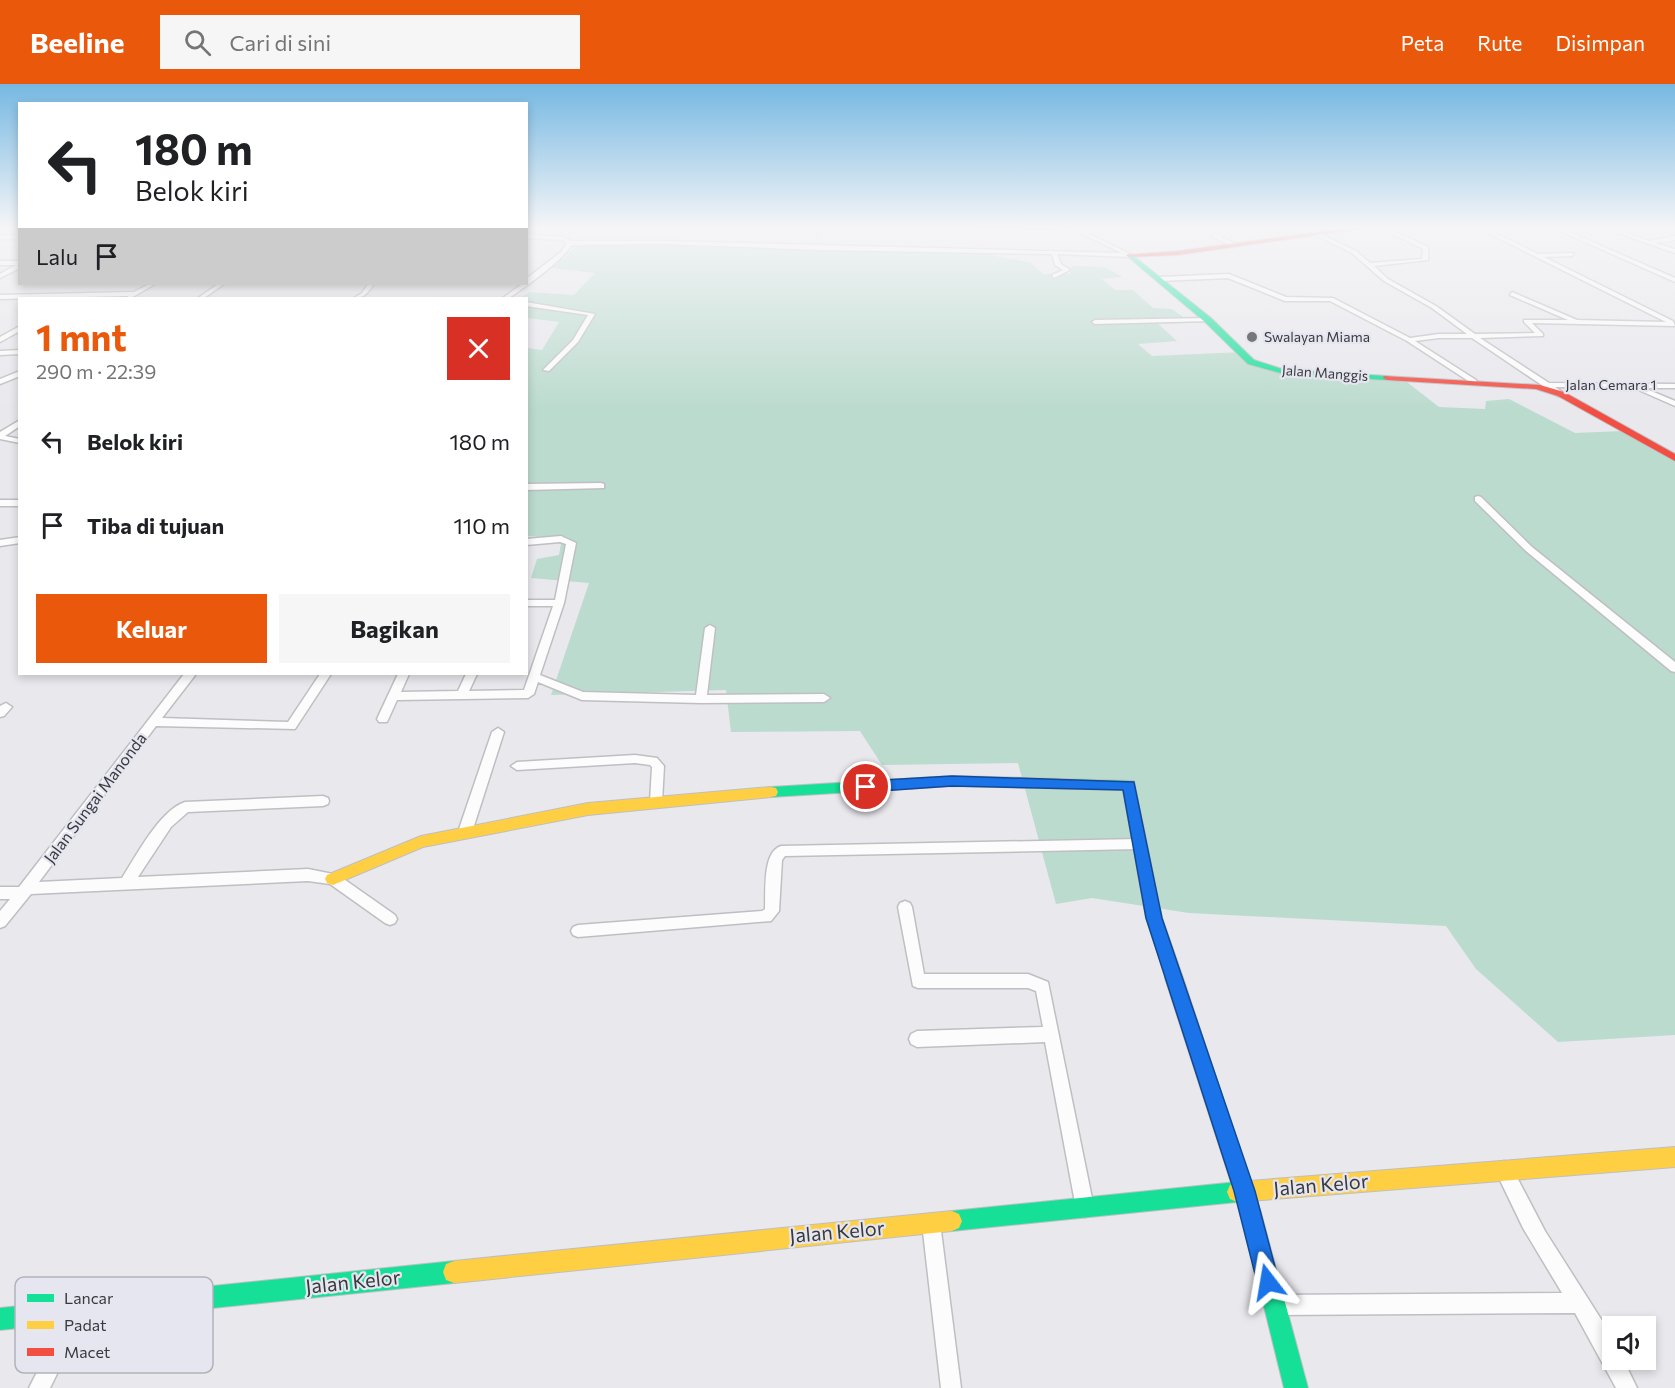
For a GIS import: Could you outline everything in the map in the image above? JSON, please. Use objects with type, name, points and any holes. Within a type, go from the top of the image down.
[{"type":"street","points":[[129,297],[145,288]]},
{"type":"street","points":[[202,297],[215,288]]},
{"type":"street","name":"Jalan Manggis","points":[[1170,288],[1208,320],[1243,356],[1270,369],[1537,387],[1561,394]]},
{"type":"street","points":[[1258,288],[1288,300],[1329,298],[1409,340],[1473,382]]},
{"type":"street","name":"Jalan Manggis","points":[[1400,288],[1434,307],[1561,394],[1675,458]]},
{"type":"street","points":[[1601,288],[1675,324]]},
{"type":"street","points":[[0,297],[135,294]]},
{"type":"street","points":[[1512,294],[1581,323]]},
{"type":"street","points":[[528,304],[592,314],[576,341],[547,370]]},
{"type":"street","points":[[1095,322],[1208,320]]},
{"type":"street","points":[[1409,340],[1439,336],[1541,335],[1526,321],[1675,324]]},
{"type":"street","points":[[0,340],[18,329]]},
{"type":"street","points":[[0,352],[18,352]]},
{"type":"street","points":[[0,382],[18,374]]},
{"type":"street","name":"Jalan Cemara 1","points":[[1548,385],[1675,386]]},
{"type":"street","points":[[1632,386],[1675,404]]},
{"type":"street","points":[[0,436],[18,423]]},
{"type":"street","points":[[0,436],[18,440]]},
{"type":"street","points":[[528,487],[601,486]]},
{"type":"street","points":[[1478,499],[1528,549],[1675,668]]},
{"type":"street","points":[[0,503],[18,503]]},
{"type":"street","points":[[393,696],[528,694],[558,603],[571,543],[561,539],[528,542]]},
{"type":"street","points":[[0,543],[18,540]]},
{"type":"street","points":[[528,603],[558,603]]},
{"type":"street","points":[[700,699],[710,628]]},
{"type":"street","name":"Jalan Sungai Manonda","points":[[0,922],[189,675]]},
{"type":"street","points":[[153,722],[289,726],[324,675]]},
{"type":"street","points":[[383,719],[403,675]]},
{"type":"street","points":[[462,694],[471,675]]},
{"type":"street","points":[[535,677],[582,696],[700,699],[824,698]]},
{"type":"street","points":[[465,832],[498,732]]},
{"type":"street","points":[[517,766],[635,759],[653,761],[658,766],[656,802]]},
{"type":"street","points":[[333,879],[399,849],[465,832],[588,809],[732,794],[952,781],[1129,785],[1154,918],[1245,1191],[1296,1388]]},
{"type":"street","points":[[127,882],[166,823],[182,809],[202,804],[323,801]]},
{"type":"street","points":[[578,931],[766,917],[772,911],[774,858],[781,851],[1139,844]]},
{"type":"street","points":[[0,893],[127,882],[291,874],[333,879],[390,919]]},
{"type":"street","points":[[905,907],[918,981],[1037,982],[1043,987],[1085,1209]]},
{"type":"street","points":[[917,1039],[1051,1034]]},
{"type":"street","name":"Jalan Kelor","points":[[213,1298],[1245,1191],[1675,1157]]},
{"type":"street","points":[[1504,1169],[1561,1278],[1580,1303],[1627,1388]]},
{"type":"street","points":[[931,1223],[951,1388]]},
{"type":"street","points":[[1274,1305],[1580,1303]]},
{"type":"street","name":"Jalan Kelor","points":[[0,1319],[15,1318]]},
{"type":"street","points":[[39,1388],[47,1373]]},
{"type":"green space","points":[[581,288],[1112,288],[1115,290],[1133,290],[1153,308],[1172,309],[1186,319],[1155,321],[1177,341],[1138,344],[1152,356],[1244,352],[1264,365],[1301,375],[1403,379],[1439,407],[1485,409],[1486,401],[1509,399],[1575,433],[1623,431],[1675,455],[1675,1035],[1558,1042],[1476,969],[1446,926],[1189,913],[1092,898],[1056,904],[1018,763],[882,765],[860,731],[731,732],[726,690],[551,695],[589,583],[531,578],[537,559],[559,555],[562,538],[528,536],[528,348],[542,350],[559,322],[528,318],[528,297],[522,297],[529,292],[574,295]]},
{"type":"traffic: fast","points":[[1169,288],[1208,320],[1251,362],[1284,372],[1387,378]]},
{"type":"traffic: fast","points":[[771,792],[952,781],[1129,785],[1154,918],[1174,978]]},
{"type":"traffic: fast","points":[[952,1221],[1237,1192]]},
{"type":"traffic: fast","points":[[1251,1213],[1296,1388]]},
{"type":"traffic: fast","points":[[213,1297],[454,1272]]},
{"type":"traffic: fast","points":[[0,1319],[15,1317]]},
{"type":"traffic: slow","points":[[333,879],[421,842],[588,809],[771,792]]},
{"type":"traffic: slow","points":[[1237,1192],[1675,1157]]},
{"type":"traffic: slow","points":[[454,1272],[952,1221]]},
{"type":"traffic: jam","points":[[1387,378],[1537,387],[1561,394],[1675,458]]},
{"type":"traffic: jam","points":[[1174,978],[1251,1213]]},
{"type":"place","name":"Swalayan Miama","points":[[1252,337]]},
{"type":"route","points":[[866,787],[952,781],[1129,785],[1154,918],[1245,1191],[1268,1282]]}]
